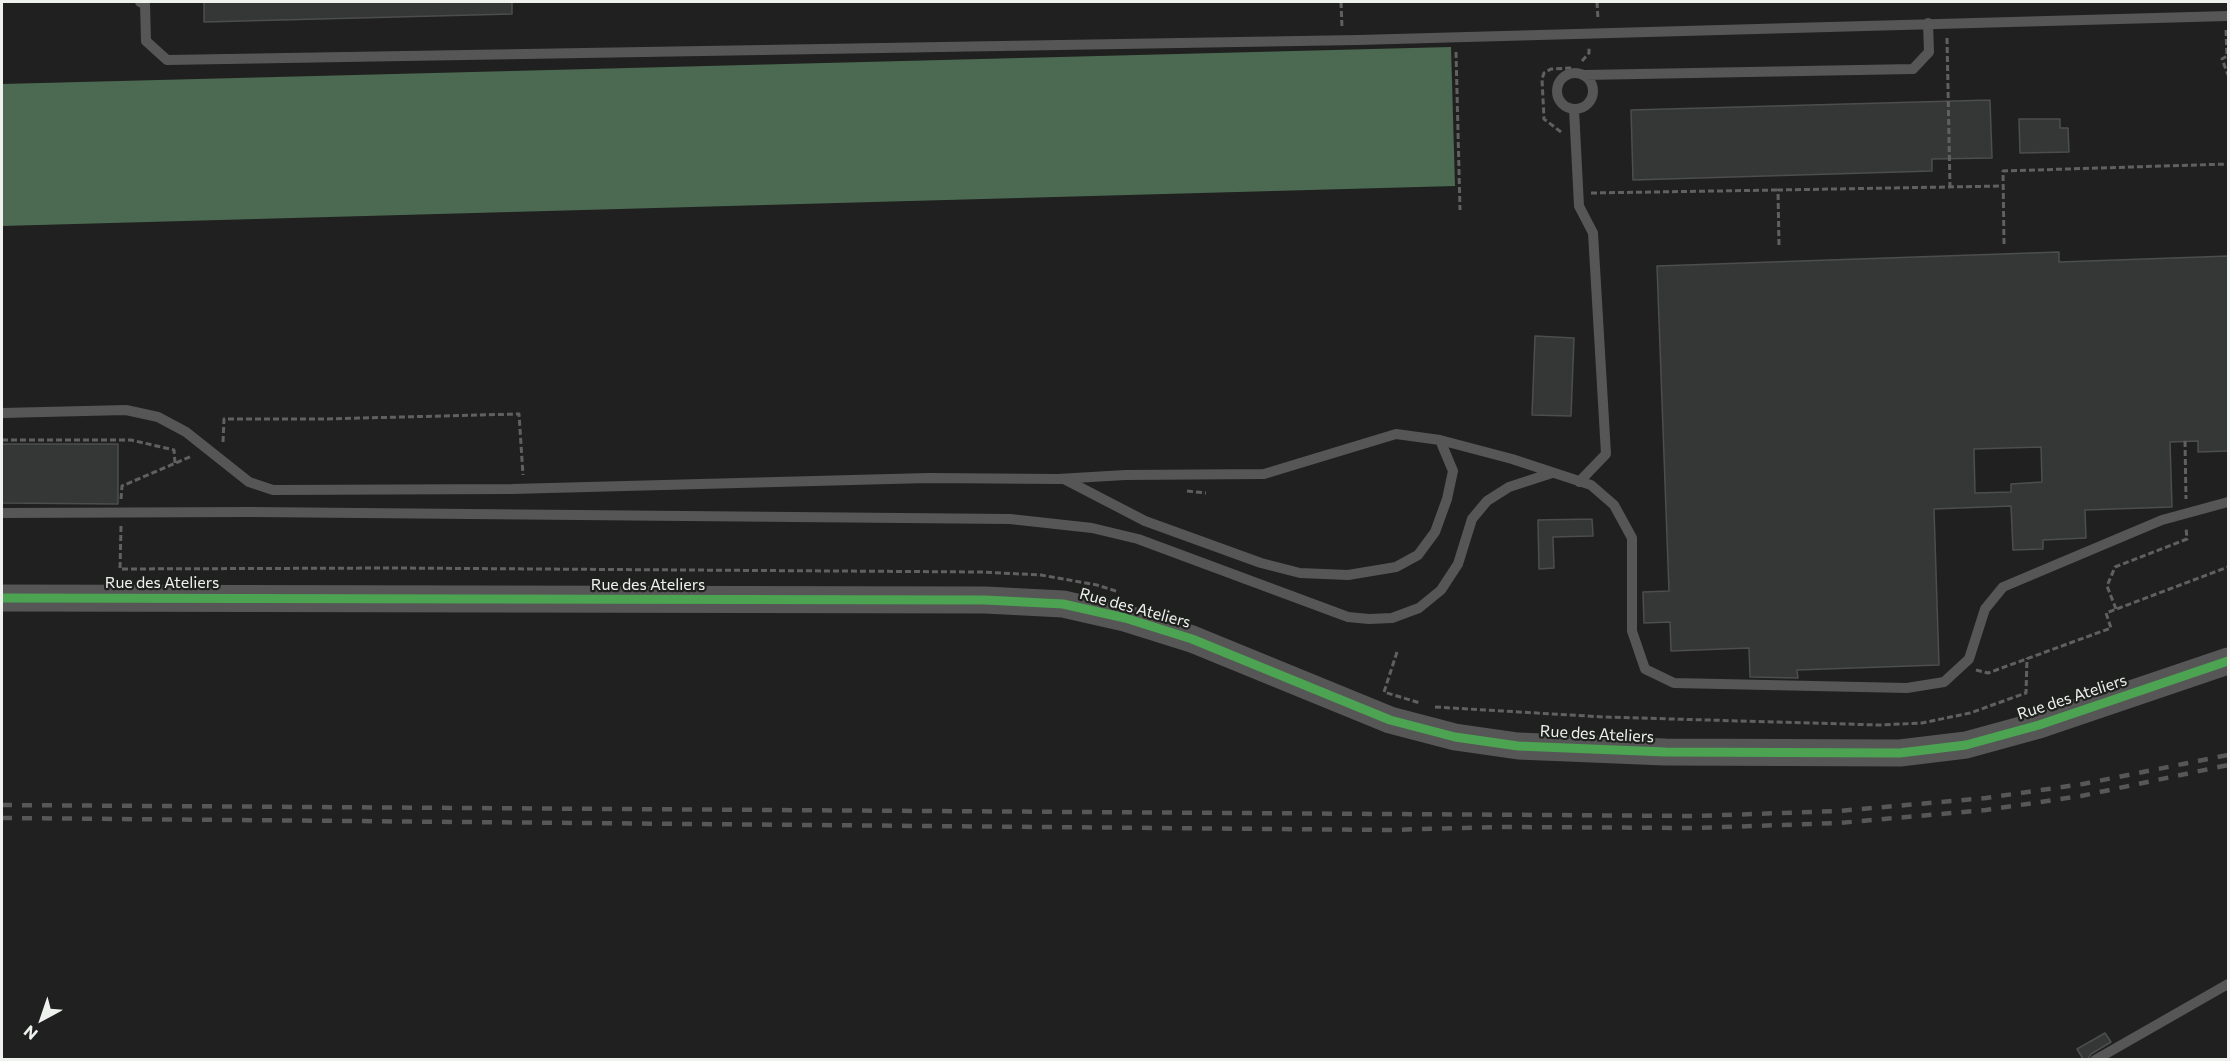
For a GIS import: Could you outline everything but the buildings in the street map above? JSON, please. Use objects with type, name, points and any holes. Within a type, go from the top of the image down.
[{"type":"street","name":"Rue des Ateliers","points":[[2,598],[985,600],[1063,604],[1125,618],[1192,639],[1390,720],[1455,737],[1518,746],[1665,752],[1900,753],[1966,745],[2039,725],[2229,661]]},
{"type":"lane","points":[[140,2],[145,4],[146,41],[167,60],[1456,37],[2227,16]]},
{"type":"lane","points":[[1584,75],[1592,85],[1592,96],[1585,105],[1574,109],[1563,104],[1557,94],[1557,88],[1562,78],[1573,73],[1584,75],[1913,69],[1929,52],[1928,23]]},
{"type":"lane","points":[[1574,109],[1579,206],[1593,233],[1606,454],[1579,482]]},
{"type":"lane","points":[[2,413],[126,410],[158,417],[186,432],[249,482],[273,490],[528,488],[928,478],[1064,479],[1136,475],[1264,474],[1396,434],[1440,440],[1512,459],[1591,485],[1614,505],[1632,537],[1632,631],[1645,669],[1674,683],[1907,688],[1944,682],[1969,659],[1985,609],[2003,587],[2162,520],[2229,502]]},
{"type":"lane","points":[[1064,479],[1145,522],[1260,563],[1300,573],[1348,575],[1396,567],[1418,555],[1435,532],[1447,499],[1453,471],[1440,440]]},
{"type":"lane","points":[[2,513],[264,512],[1010,519],[1092,528],[1138,539],[1348,617],[1369,619],[1392,618],[1419,608],[1441,590],[1458,564],[1472,519],[1487,501],[1509,487],[1552,473]]},
{"type":"lane","points":[[2095,1059],[2229,984]]},
{"type":"path","points":[[1597,2],[1598,19]]},
{"type":"path","points":[[2227,16],[2227,56],[2222,59],[2229,75]]},
{"type":"path","points":[[1947,23],[1950,187]]},
{"type":"path","points":[[1564,139],[1561,132],[1544,119],[1542,79],[1544,73],[1551,69],[1576,68],[1589,53],[1589,33]]},
{"type":"path","points":[[1456,37],[1460,210]]},
{"type":"path","points":[[2004,244],[2003,171],[2229,164]]},
{"type":"path","points":[[1578,193],[2003,186]]},
{"type":"path","points":[[1778,190],[1779,245]]},
{"type":"path","points":[[122,486],[223,442],[224,419],[519,414],[522,470],[528,488]]},
{"type":"path","points":[[2,440],[131,440],[174,450],[174,464]]},
{"type":"path","points":[[1186,490],[1206,493]]},
{"type":"path","points":[[1960,666],[1988,673],[2111,627],[2106,613],[2229,567]]},
{"type":"path","points":[[1397,652],[1384,692],[1424,704]]},
{"type":"path","points":[[1434,707],[1604,717],[1879,725],[1922,723],[1970,713],[2026,693],[2027,658]]},
{"type":"shaded area","points":[[1451,47],[1455,186],[2,226],[2,84]]},
{"type":"railway","points":[[2,805],[1697,816],[1839,811],[1986,798],[2083,784],[2228,755]]},
{"type":"railway","points":[[2,818],[1388,830],[1502,827],[1696,828],[1839,823],[1986,810],[2081,796],[2228,765]]},
{"type":"cycle path","points":[[2,598],[985,600],[1063,604],[1125,618],[1192,639],[1390,720],[1455,737],[1518,746],[1665,752],[1900,753],[1966,745],[2039,725],[2228,661]]}]
